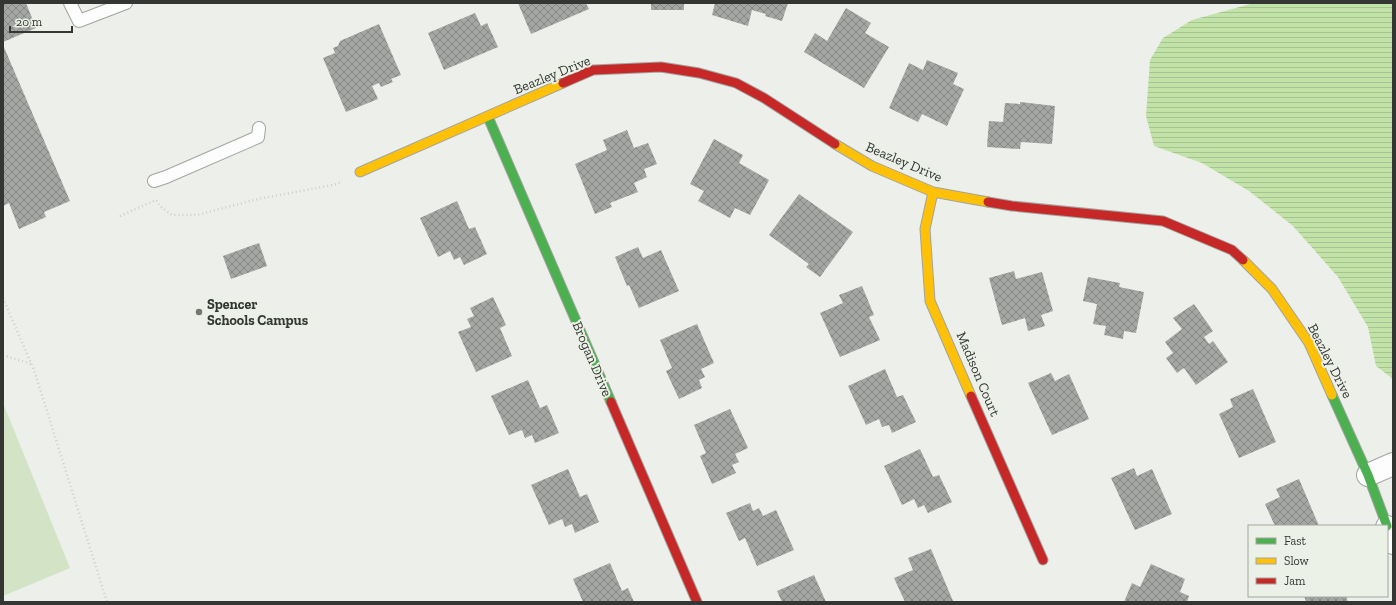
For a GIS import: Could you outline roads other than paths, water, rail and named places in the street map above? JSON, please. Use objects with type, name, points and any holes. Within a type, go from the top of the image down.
[{"type":"street","name":"Beazley Drive","points":[[360,172],[593,70],[661,67],[699,73],[736,83],[764,98],[820,136],[872,166],[933,192],[1012,206],[1163,221],[1232,250],[1272,289],[1309,343],[1368,475]]},
{"type":"street","name":"Brogan Drive","points":[[488,117],[697,602]]},
{"type":"street","name":"Madison Court","points":[[933,192],[925,229],[930,301],[1043,560]]},
{"type":"street","points":[[1387,525],[1368,475],[1393,464]]},
{"type":"street","points":[[1388,529],[1393,543]]},
{"type":"lane","points":[[70,3],[79,21],[126,3]]},
{"type":"lane","points":[[154,180],[166,177],[258,137],[259,128]]},
{"type":"place","name":"Spencer Schools Campus","points":[[199,312]]}]
